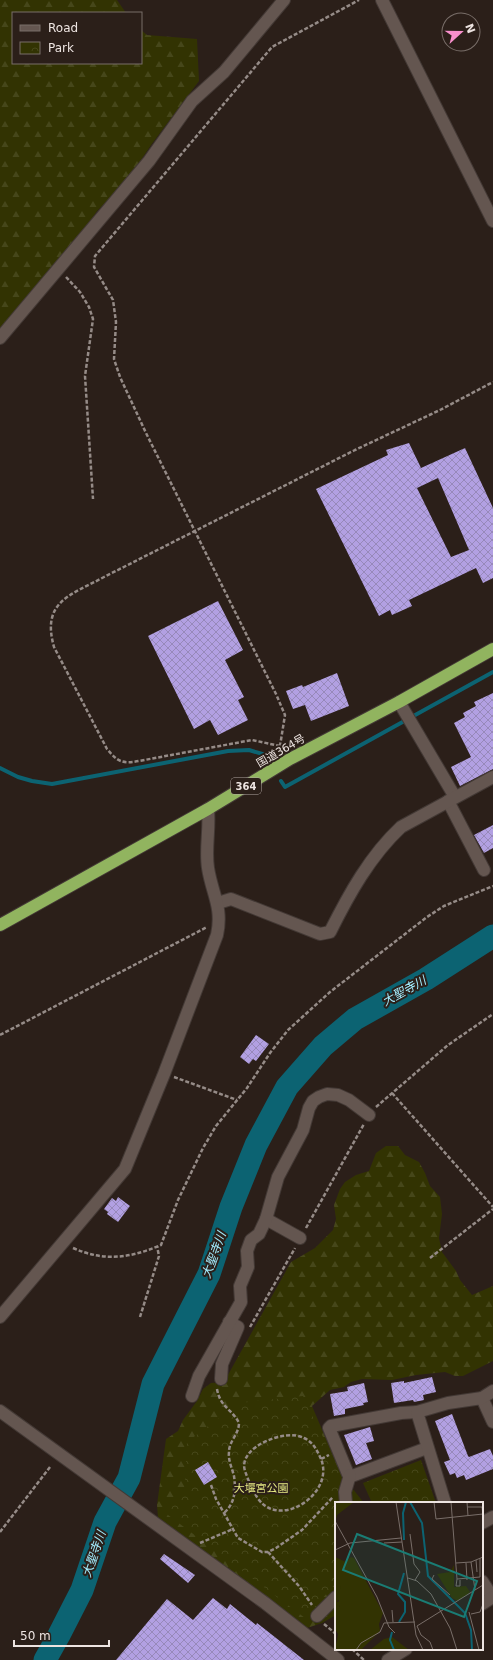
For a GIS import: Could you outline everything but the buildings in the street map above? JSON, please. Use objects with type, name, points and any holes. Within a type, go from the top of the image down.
[{"type":"highway","name":"国道364号","points":[[0,925],[208,809],[290,759],[399,702],[493,649]]},
{"type":"street","points":[[0,338],[149,161],[192,101],[224,72],[284,0]]},
{"type":"street","points":[[382,0],[493,221]]},
{"type":"street","points":[[399,702],[451,799],[484,870]]},
{"type":"street","points":[[218,903],[231,899],[320,934],[330,932],[345,902],[367,866],[401,827],[493,777]]},
{"type":"street","points":[[0,1317],[125,1169],[164,1074],[217,935],[220,921],[218,903],[208,868],[208,809]]},
{"type":"street","points":[[192,1396],[199,1376],[241,1302],[240,1286],[248,1267],[247,1251],[251,1240],[259,1234],[266,1219],[278,1177],[303,1130],[308,1108],[313,1101],[326,1094],[338,1095],[349,1100],[369,1114]]},
{"type":"street","points":[[266,1219],[300,1238]]},
{"type":"street","points":[[222,1379],[222,1364],[238,1327],[229,1322]]},
{"type":"street","points":[[350,1475],[348,1474],[329,1428],[332,1426],[401,1413],[417,1412],[448,1403],[482,1398],[493,1391]]},
{"type":"street","points":[[482,1398],[493,1422]]},
{"type":"street","points":[[0,1411],[172,1535],[338,1660]]},
{"type":"street","points":[[417,1412],[445,1502]]},
{"type":"street","points":[[350,1475],[357,1475],[427,1448]]},
{"type":"street","points":[[346,1502],[345,1490],[350,1475]]},
{"type":"street","points":[[483,1522],[493,1517]]},
{"type":"street","points":[[483,1583],[490,1599]]},
{"type":"street","points":[[317,1616],[335,1598]]},
{"type":"street","points":[[388,1660],[404,1650]]},
{"type":"path","points":[[280,746],[285,715],[254,647],[232,608],[120,377],[114,359],[116,322],[113,300],[94,267],[95,256],[272,47],[359,0]]},
{"type":"path","points":[[58,270],[80,292],[89,307],[93,319],[85,376],[93,499]]},
{"type":"path","points":[[290,759],[280,746],[252,740],[127,763],[120,762],[107,749],[54,646],[50,634],[51,622],[57,605],[64,599],[493,382]]},
{"type":"path","points":[[64,1243],[89,1254],[108,1258],[127,1255],[161,1244],[178,1200],[203,1148],[216,1126],[238,1100],[270,1053],[288,1030],[330,992],[408,930],[444,906],[493,886]]},
{"type":"path","points":[[0,1036],[195,932],[220,921]]},
{"type":"path","points":[[247,1333],[369,1114],[448,1045],[493,1014]]},
{"type":"path","points":[[164,1074],[238,1100]]},
{"type":"path","points":[[392,1093],[493,1208],[430,1258]]},
{"type":"path","points":[[140,1317],[159,1256],[157,1246]]},
{"type":"path","points":[[222,1379],[216,1388],[218,1398],[239,1423],[237,1433],[231,1443],[229,1452],[234,1476],[234,1501],[224,1513]]},
{"type":"path","points":[[283,1435],[304,1437],[313,1444],[321,1458],[324,1465],[324,1474],[319,1488],[306,1501],[287,1510],[278,1511],[263,1504],[252,1487],[244,1469],[248,1456],[252,1451],[271,1439],[283,1435]]},
{"type":"path","points":[[321,1458],[339,1452]]},
{"type":"path","points":[[0,1532],[50,1467]]},
{"type":"path","points":[[211,1485],[238,1538],[262,1552],[268,1552],[288,1541],[302,1530],[336,1495],[345,1490]]},
{"type":"path","points":[[191,1550],[201,1543],[233,1528]]},
{"type":"path","points":[[268,1552],[299,1586],[312,1605],[317,1616],[335,1633]]},
{"type":"path","points":[[353,1650],[364,1660]]},
{"type":"green space","points":[[0,0],[117,0],[125,12],[12,12],[12,64],[142,64],[142,31],[147,35],[197,39],[199,81],[151,145],[127,181],[97,211],[77,241],[0,330]]},
{"type":"green space","points":[[386,1146],[398,1146],[405,1155],[419,1162],[430,1186],[440,1197],[442,1214],[439,1238],[442,1252],[456,1271],[460,1280],[472,1295],[493,1286],[493,1361],[463,1376],[455,1376],[445,1372],[416,1375],[392,1380],[362,1379],[351,1382],[344,1387],[330,1390],[312,1406],[341,1474],[363,1502],[335,1502],[335,1616],[322,1623],[307,1628],[158,1517],[157,1505],[166,1439],[178,1431],[183,1420],[197,1401],[203,1389],[211,1383],[224,1382],[291,1262],[315,1248],[333,1230],[336,1219],[334,1205],[340,1189],[345,1182],[356,1175],[369,1171],[376,1153]]},
{"type":"green space","name":"大堰宮公園","points":[[303,1396],[341,1474],[335,1502],[335,1584],[305,1618],[164,1512],[184,1496],[187,1442],[239,1403]]},
{"type":"green space","points":[[421,1460],[436,1502],[372,1502],[363,1483]]},
{"type":"waterway","points":[[281,781],[285,787],[493,672]]},
{"type":"waterway","points":[[0,768],[18,777],[52,784],[228,751],[249,750],[266,755]]},
{"type":"waterway","name":"大聖寺川","points":[[45,1660],[82,1590],[105,1522],[129,1478],[153,1384],[209,1274],[231,1207],[256,1145],[287,1087],[323,1046],[355,1019],[426,979],[493,936]]}]
